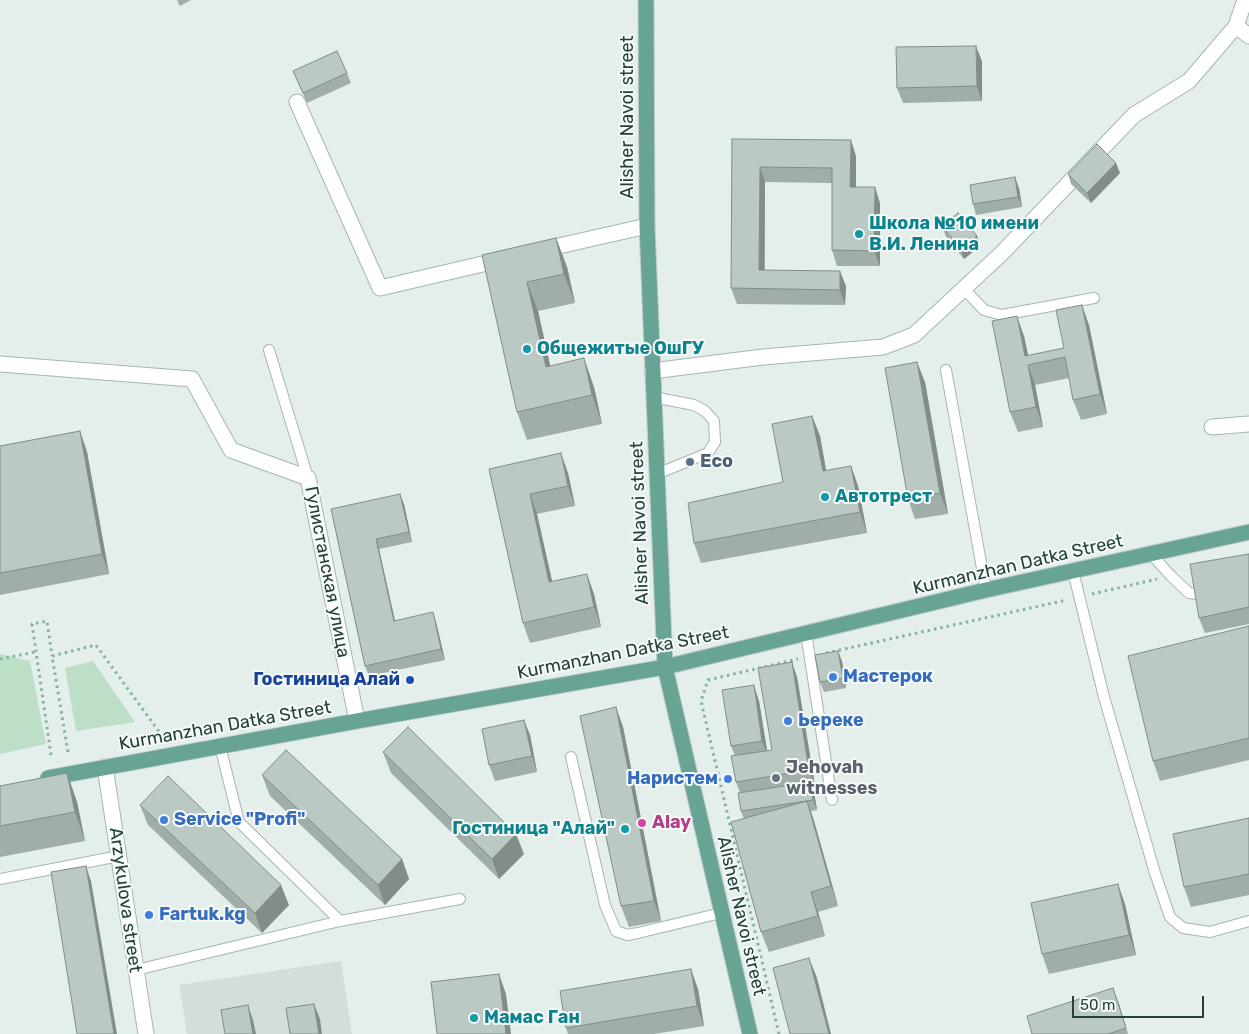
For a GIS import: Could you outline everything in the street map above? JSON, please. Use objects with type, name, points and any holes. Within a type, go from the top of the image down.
[{"type":"main road","name":"Alisher Navoi street","points":[[646,0],[647,226],[665,667],[750,1034]]},
{"type":"main road","name":"Kurmanzhan Datka Street","points":[[29,782],[357,720],[665,667],[986,590],[1249,532]]},
{"type":"street","points":[[652,371],[763,357],[883,347],[914,335],[1002,253],[1134,115],[1189,81],[1236,26],[1245,0]]},
{"type":"street","points":[[1236,26],[1249,36]]},
{"type":"street","points":[[297,102],[380,288],[647,226]]},
{"type":"street","name":"Гулистанская улица","points":[[0,364],[192,379],[231,450],[308,478],[357,720]]},
{"type":"street","points":[[1212,427],[1249,424]]},
{"type":"street","name":"Arzykulova street","points":[[105,767],[146,1034]]},
{"type":"lane","points":[[964,288],[984,310],[1002,315],[1094,298]]},
{"type":"lane","points":[[269,350],[308,478]]},
{"type":"lane","points":[[946,370],[986,590]]},
{"type":"lane","points":[[653,397],[694,405],[705,411],[714,421],[715,442],[708,453],[656,474]]},
{"type":"lane","points":[[1151,554],[1170,576],[1189,592],[1198,594]]},
{"type":"lane","points":[[1073,571],[1104,697],[1155,874],[1170,917],[1183,928],[1210,932],[1249,921]]},
{"type":"lane","points":[[806,633],[832,800]]},
{"type":"lane","points":[[220,746],[239,822],[340,921]]},
{"type":"lane","points":[[571,757],[605,905],[616,931],[627,935],[721,913]]},
{"type":"lane","points":[[0,879],[119,856]]},
{"type":"lane","points":[[136,970],[340,921],[460,899]]},
{"type":"path","points":[[779,1034],[701,701],[708,680],[1170,576]]},
{"type":"path","points":[[51,755],[32,624],[46,621],[68,752]]},
{"type":"path","points":[[52,656],[96,645],[160,733]]},
{"type":"path","points":[[0,659],[35,652]]},
{"type":"shaded area","points":[[341,961],[352,1034],[187,1034],[179,985]]},
{"type":"green space","points":[[0,654],[30,661],[46,744],[0,754]]},
{"type":"green space","points":[[93,661],[135,722],[76,731],[65,668]]},
{"type":"building","points":[[976,46],[977,86],[897,88],[896,47]]},
{"type":"building","points":[[337,51],[347,73],[303,93],[293,71]]},
{"type":"building","points":[[732,139],[851,140],[850,187],[875,187],[874,251],[832,250],[832,168],[760,167],[759,270],[840,271],[840,290],[731,288]]},
{"type":"building","points":[[1097,144],[1116,163],[1087,193],[1068,174]]},
{"type":"building","points":[[1015,177],[1018,197],[973,204],[970,185]]},
{"type":"building","points":[[958,213],[977,236],[961,249],[942,226]]},
{"type":"building","points":[[556,238],[564,274],[527,282],[546,367],[584,358],[592,395],[517,412],[482,255]]},
{"type":"building","points":[[1082,305],[1100,394],[1073,400],[1065,357],[1028,365],[1036,407],[1010,412],[992,321],[1017,316],[1025,356],[1064,348],[1056,310]]},
{"type":"building","points":[[917,362],[940,493],[908,499],[885,368]]},
{"type":"building","name":"Автотрест","points":[[812,416],[823,471],[851,466],[860,512],[694,543],[688,503],[783,482],[772,424]]},
{"type":"building","points":[[80,431],[102,554],[0,573],[0,446]]},
{"type":"building","points":[[561,453],[568,486],[530,494],[549,582],[587,574],[594,607],[523,623],[489,469]]},
{"type":"building","points":[[400,494],[409,532],[376,539],[394,621],[433,612],[441,649],[365,666],[331,509]]},
{"type":"building","points":[[1249,554],[1249,607],[1199,618],[1190,564]]},
{"type":"building","points":[[1249,626],[1249,738],[1153,761],[1128,656]]},
{"type":"building","points":[[838,651],[843,678],[820,682],[815,655]]},
{"type":"building","points":[[792,662],[809,770],[736,782],[731,756],[772,750],[758,668]]},
{"type":"building","points":[[754,685],[762,741],[731,746],[722,690]]},
{"type":"building","name":"Гостиница \"Алай\"","points":[[616,707],[654,901],[621,906],[580,716]]},
{"type":"building","points":[[524,720],[532,756],[489,765],[482,729]]},
{"type":"building","points":[[408,727],[516,834],[492,859],[383,752]]},
{"type":"building","points":[[286,750],[402,859],[378,885],[262,775]]},
{"type":"building","points":[[67,773],[75,812],[0,826],[0,786]]},
{"type":"building","points":[[168,776],[281,885],[255,913],[140,805]]},
{"type":"building","points":[[810,782],[813,800],[741,811],[738,793]]},
{"type":"building","points":[[807,801],[831,886],[811,892],[818,916],[761,932],[731,822]]},
{"type":"building","points":[[1249,818],[1249,874],[1184,887],[1173,834]]},
{"type":"building","points":[[86,866],[114,1034],[77,1034],[51,872]]},
{"type":"building","points":[[1118,884],[1129,935],[1042,954],[1031,903]]},
{"type":"building","points":[[809,958],[829,1034],[790,1034],[773,968]]},
{"type":"building","points":[[691,969],[697,1006],[566,1028],[560,991]]},
{"type":"building","points":[[499,974],[506,1034],[437,1034],[431,982]]},
{"type":"building","points":[[1113,988],[1126,1028],[1108,1034],[1032,1034],[1027,1016]]},
{"type":"building","points":[[314,1004],[319,1034],[290,1034],[286,1008]]},
{"type":"building","points":[[248,1005],[253,1034],[225,1034],[221,1010]]},
{"type":"place","name":"Школа №10 имени В.И. Ленина","points":[[859,234]]},
{"type":"place","name":"Общежитые ОшГУ","points":[[527,349]]},
{"type":"place","name":"Есо","points":[[690,462]]},
{"type":"place","name":"Автотрест","points":[[825,497]]},
{"type":"place","name":"Мастерок","points":[[833,677]]},
{"type":"place","name":"Гостиница Алай","points":[[410,680]]},
{"type":"place","name":"Ьереке","points":[[788,721]]},
{"type":"place","name":"Jehovah witnesses","points":[[776,778]]},
{"type":"place","name":"Наристем","points":[[728,779]]},
{"type":"place","name":"Service \"Profi\"","points":[[164,820]]},
{"type":"place","name":"Alay","points":[[642,823]]},
{"type":"place","name":"Гостиница \"Алай\"","points":[[625,829]]},
{"type":"place","name":"Fartuk.kg","points":[[149,915]]},
{"type":"place","name":"Мамас Ган","points":[[474,1018]]}]
